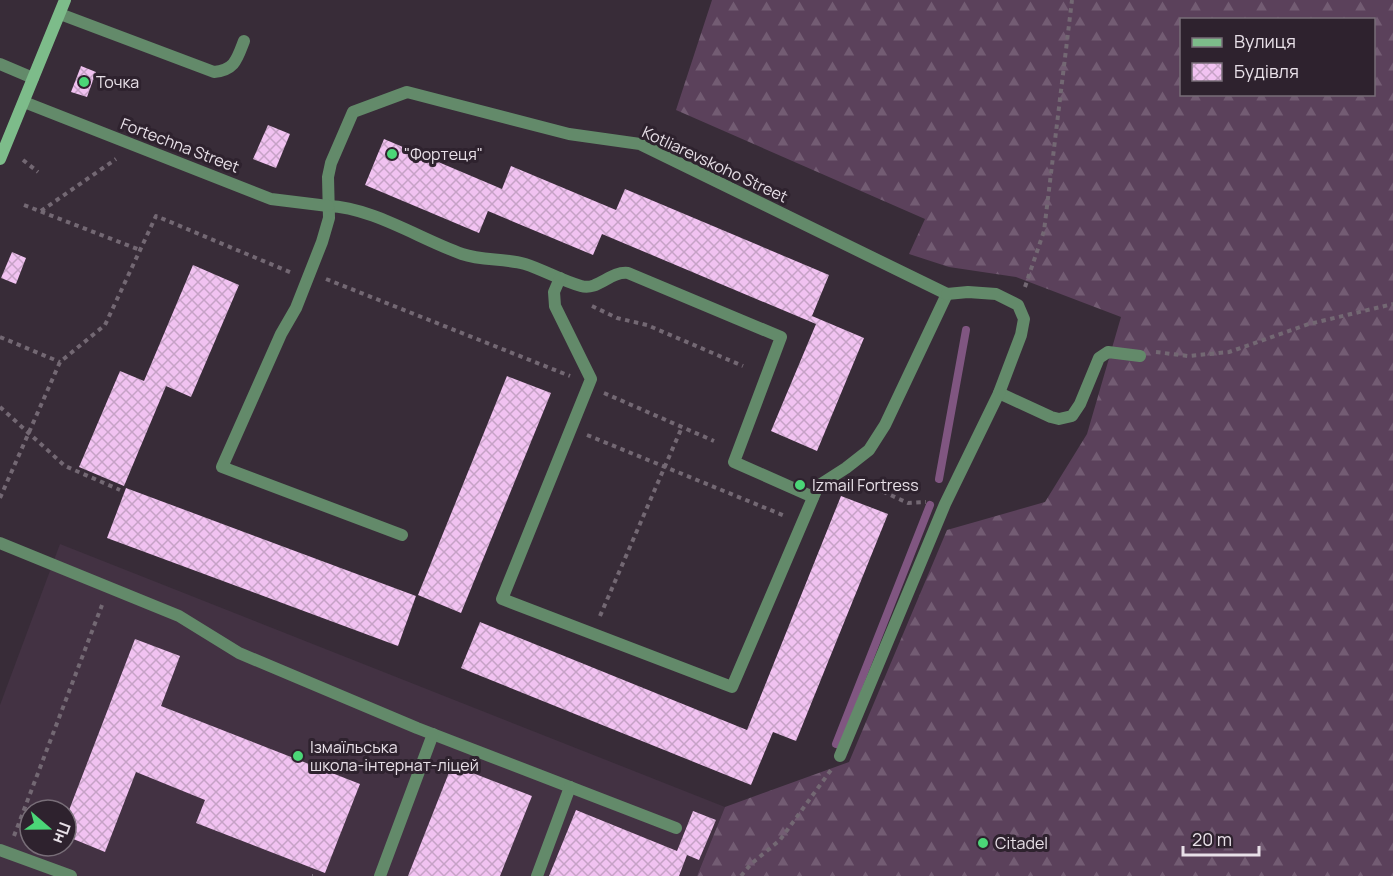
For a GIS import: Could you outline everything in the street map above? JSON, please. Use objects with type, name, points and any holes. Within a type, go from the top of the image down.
[{"type":"street","points":[[0,159],[65,0]]},
{"type":"street","points":[[60,14],[214,72],[224,71],[232,66],[244,41]]},
{"type":"street","points":[[0,64],[33,78]]},
{"type":"street","name":"Kotliarevskoho Street","points":[[328,206],[327,191],[331,163],[353,112],[407,92],[568,134],[640,144],[946,294]]},
{"type":"street","name":"Fortechna Street","points":[[24,102],[271,199],[350,208],[463,254],[513,261],[581,286],[588,287],[615,274],[628,273],[781,338],[734,462],[813,497]]},
{"type":"street","points":[[328,206],[327,231],[301,297],[281,334],[222,467],[402,535]]},
{"type":"street","points":[[560,278],[554,292],[555,306],[591,379],[502,599],[732,687],[818,486],[869,450],[885,425],[946,294],[968,292],[996,294],[1018,305],[1024,319],[1021,335],[999,393],[945,504],[840,756]]},
{"type":"street","points":[[999,393],[1051,417],[1059,419],[1072,416],[1080,404],[1099,358],[1108,352],[1144,353]]},
{"type":"street","points":[[0,543],[179,616],[239,653],[433,734],[676,828]]},
{"type":"street","points":[[380,876],[433,734]]},
{"type":"street","points":[[537,876],[570,787]]},
{"type":"street","points":[[5,848],[71,876]]},
{"type":"path","points":[[1018,305],[1044,231],[1072,0]]},
{"type":"path","points":[[40,212],[118,157]]},
{"type":"path","points":[[22,160],[38,171]]},
{"type":"path","points":[[24,205],[140,250]]},
{"type":"path","points":[[0,498],[60,362],[105,325],[156,216],[301,277]]},
{"type":"path","points":[[317,276],[578,380]]},
{"type":"path","points":[[1144,353],[1188,356],[1228,352],[1309,324],[1393,304]]},
{"type":"path","points":[[592,306],[617,318],[647,325],[743,366]]},
{"type":"path","points":[[0,337],[60,362]]},
{"type":"path","points":[[606,394],[714,441]]},
{"type":"path","points":[[0,406],[64,466],[120,490]]},
{"type":"path","points":[[600,616],[682,427]]},
{"type":"path","points":[[587,435],[794,520]]},
{"type":"path","points":[[846,468],[864,483],[909,503],[927,501],[945,504]]},
{"type":"path","points":[[5,848],[108,587]]},
{"type":"path","points":[[741,876],[751,864],[780,840],[840,756]]},
{"type":"shaded area","name":"Ізмаїльська школа-інтернат-ліцей","points":[[60,544],[725,807],[697,876],[0,876],[0,705]]},
{"type":"green space","points":[[712,0],[1393,0],[1393,876],[697,876],[725,807],[849,762],[947,530],[1045,502],[1087,434],[1121,317],[1016,277],[949,267],[909,254],[925,219],[676,110]]},
{"type":"building","name":"Точка","points":[[81,66],[96,72],[87,97],[71,92]]},
{"type":"building","points":[[268,125],[290,134],[276,168],[253,159]]},
{"type":"building","points":[[384,139],[502,189],[511,166],[616,210],[625,189],[829,275],[812,316],[864,338],[817,451],[771,431],[816,324],[602,234],[593,255],[488,211],[479,233],[365,185]]},
{"type":"building","points":[[12,252],[26,258],[16,284],[1,278]]},
{"type":"building","points":[[193,265],[239,285],[191,397],[166,386],[124,486],[79,467],[120,371],[144,381]]},
{"type":"building","points":[[507,376],[551,393],[461,613],[418,595]]},
{"type":"building","points":[[126,488],[416,596],[398,646],[107,538]]},
{"type":"building","points":[[841,496],[888,514],[796,741],[773,732],[751,785],[461,668],[480,622],[747,730]]},
{"type":"building","points":[[135,639],[180,656],[161,706],[360,784],[325,873],[196,823],[205,800],[136,772],[105,852],[78,841],[78,798],[74,798]]},
{"type":"building","points":[[452,765],[532,796],[500,876],[408,876]]},
{"type":"building","points":[[576,810],[677,851],[693,811],[716,820],[699,860],[687,855],[679,876],[549,876]]},
{"type":"waterway","points":[[939,479],[966,330]]},
{"type":"waterway","points":[[836,744],[930,505]]},
{"type":"place","name":"Точка","points":[[84,82]]},
{"type":"place","name":"\"Фортеця\"","points":[[392,154]]},
{"type":"place","name":"Izmail Fortress","points":[[800,485]]},
{"type":"place","name":"Ізмаїльська школа-інтернат-ліцей","points":[[298,756]]},
{"type":"place","name":"Citadel","points":[[983,843]]}]
